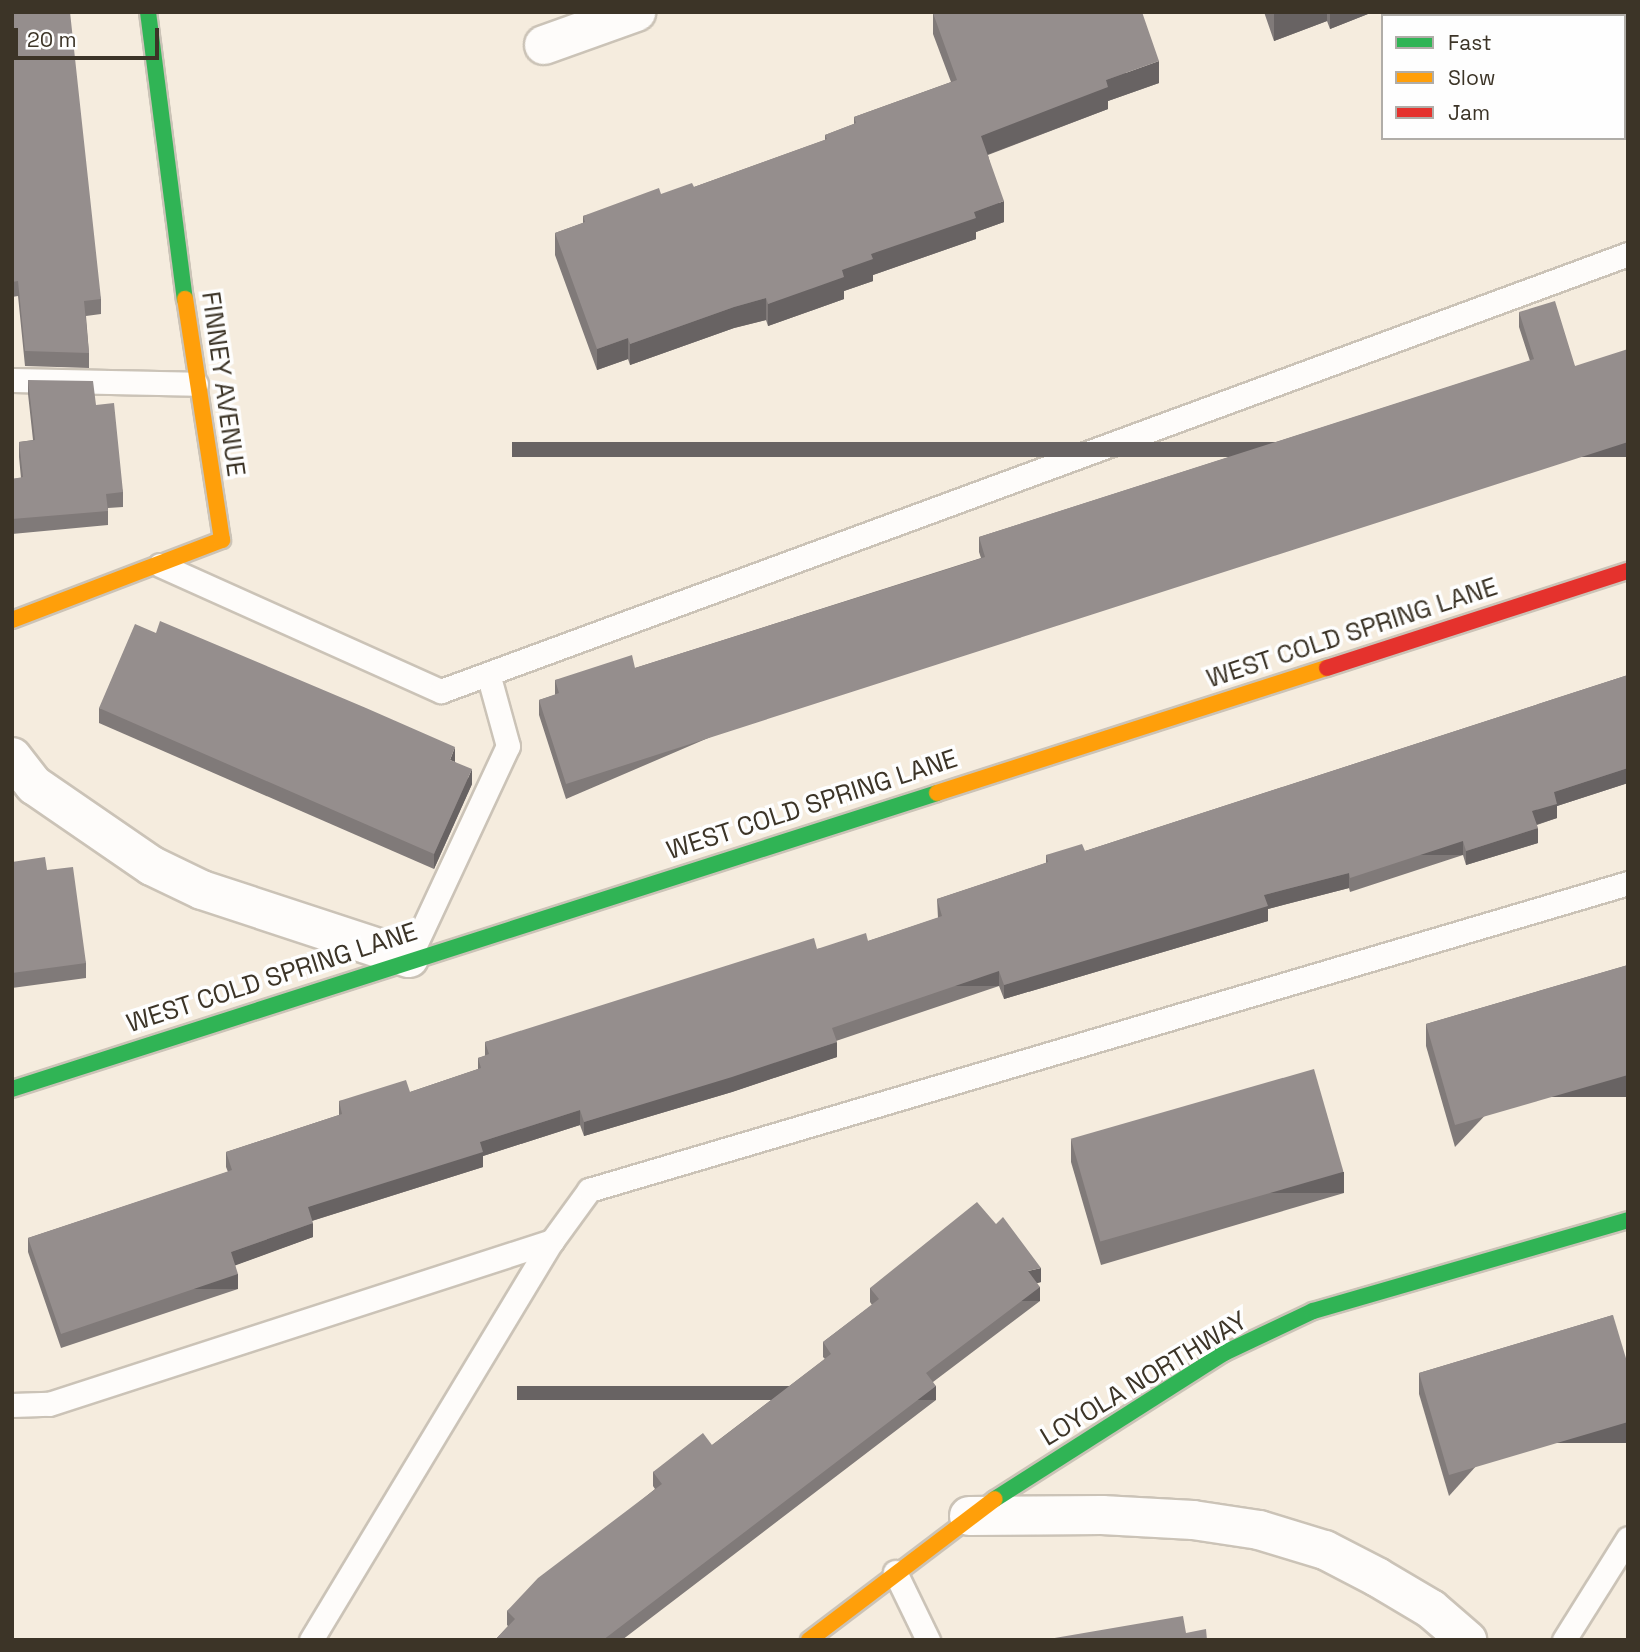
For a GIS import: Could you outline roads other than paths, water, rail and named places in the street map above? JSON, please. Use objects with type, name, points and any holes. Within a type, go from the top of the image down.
[{"type":"street","name":"FINNEY AVENUE","points":[[12,620],[222,540],[196,384],[148,12]]},
{"type":"street","points":[[544,45],[636,12]]},
{"type":"street","name":"WEST COLD SPRING LANE","points":[[12,1089],[410,958],[1628,572]]},
{"type":"street","points":[[20,777],[152,866],[202,890],[410,958]]},
{"type":"street","name":"LOYOLA NORTHWAY","points":[[809,1640],[969,1516],[1224,1353],[1312,1311],[1628,1220]]},
{"type":"street","points":[[969,1516],[1102,1515],[1193,1520],[1259,1530],[1325,1550],[1366,1571],[1432,1609],[1467,1640]]},
{"type":"lane","points":[[160,565],[442,691],[489,677],[1628,254]]},
{"type":"lane","points":[[12,380],[196,384]]},
{"type":"lane","points":[[410,958],[508,746],[489,677]]},
{"type":"lane","points":[[311,1640],[552,1241],[589,1190],[1628,883]]},
{"type":"lane","points":[[12,1405],[49,1404],[552,1241]]},
{"type":"lane","points":[[1564,1640],[1628,1538]]},
{"type":"lane","points":[[895,1572],[928,1640]]}]
